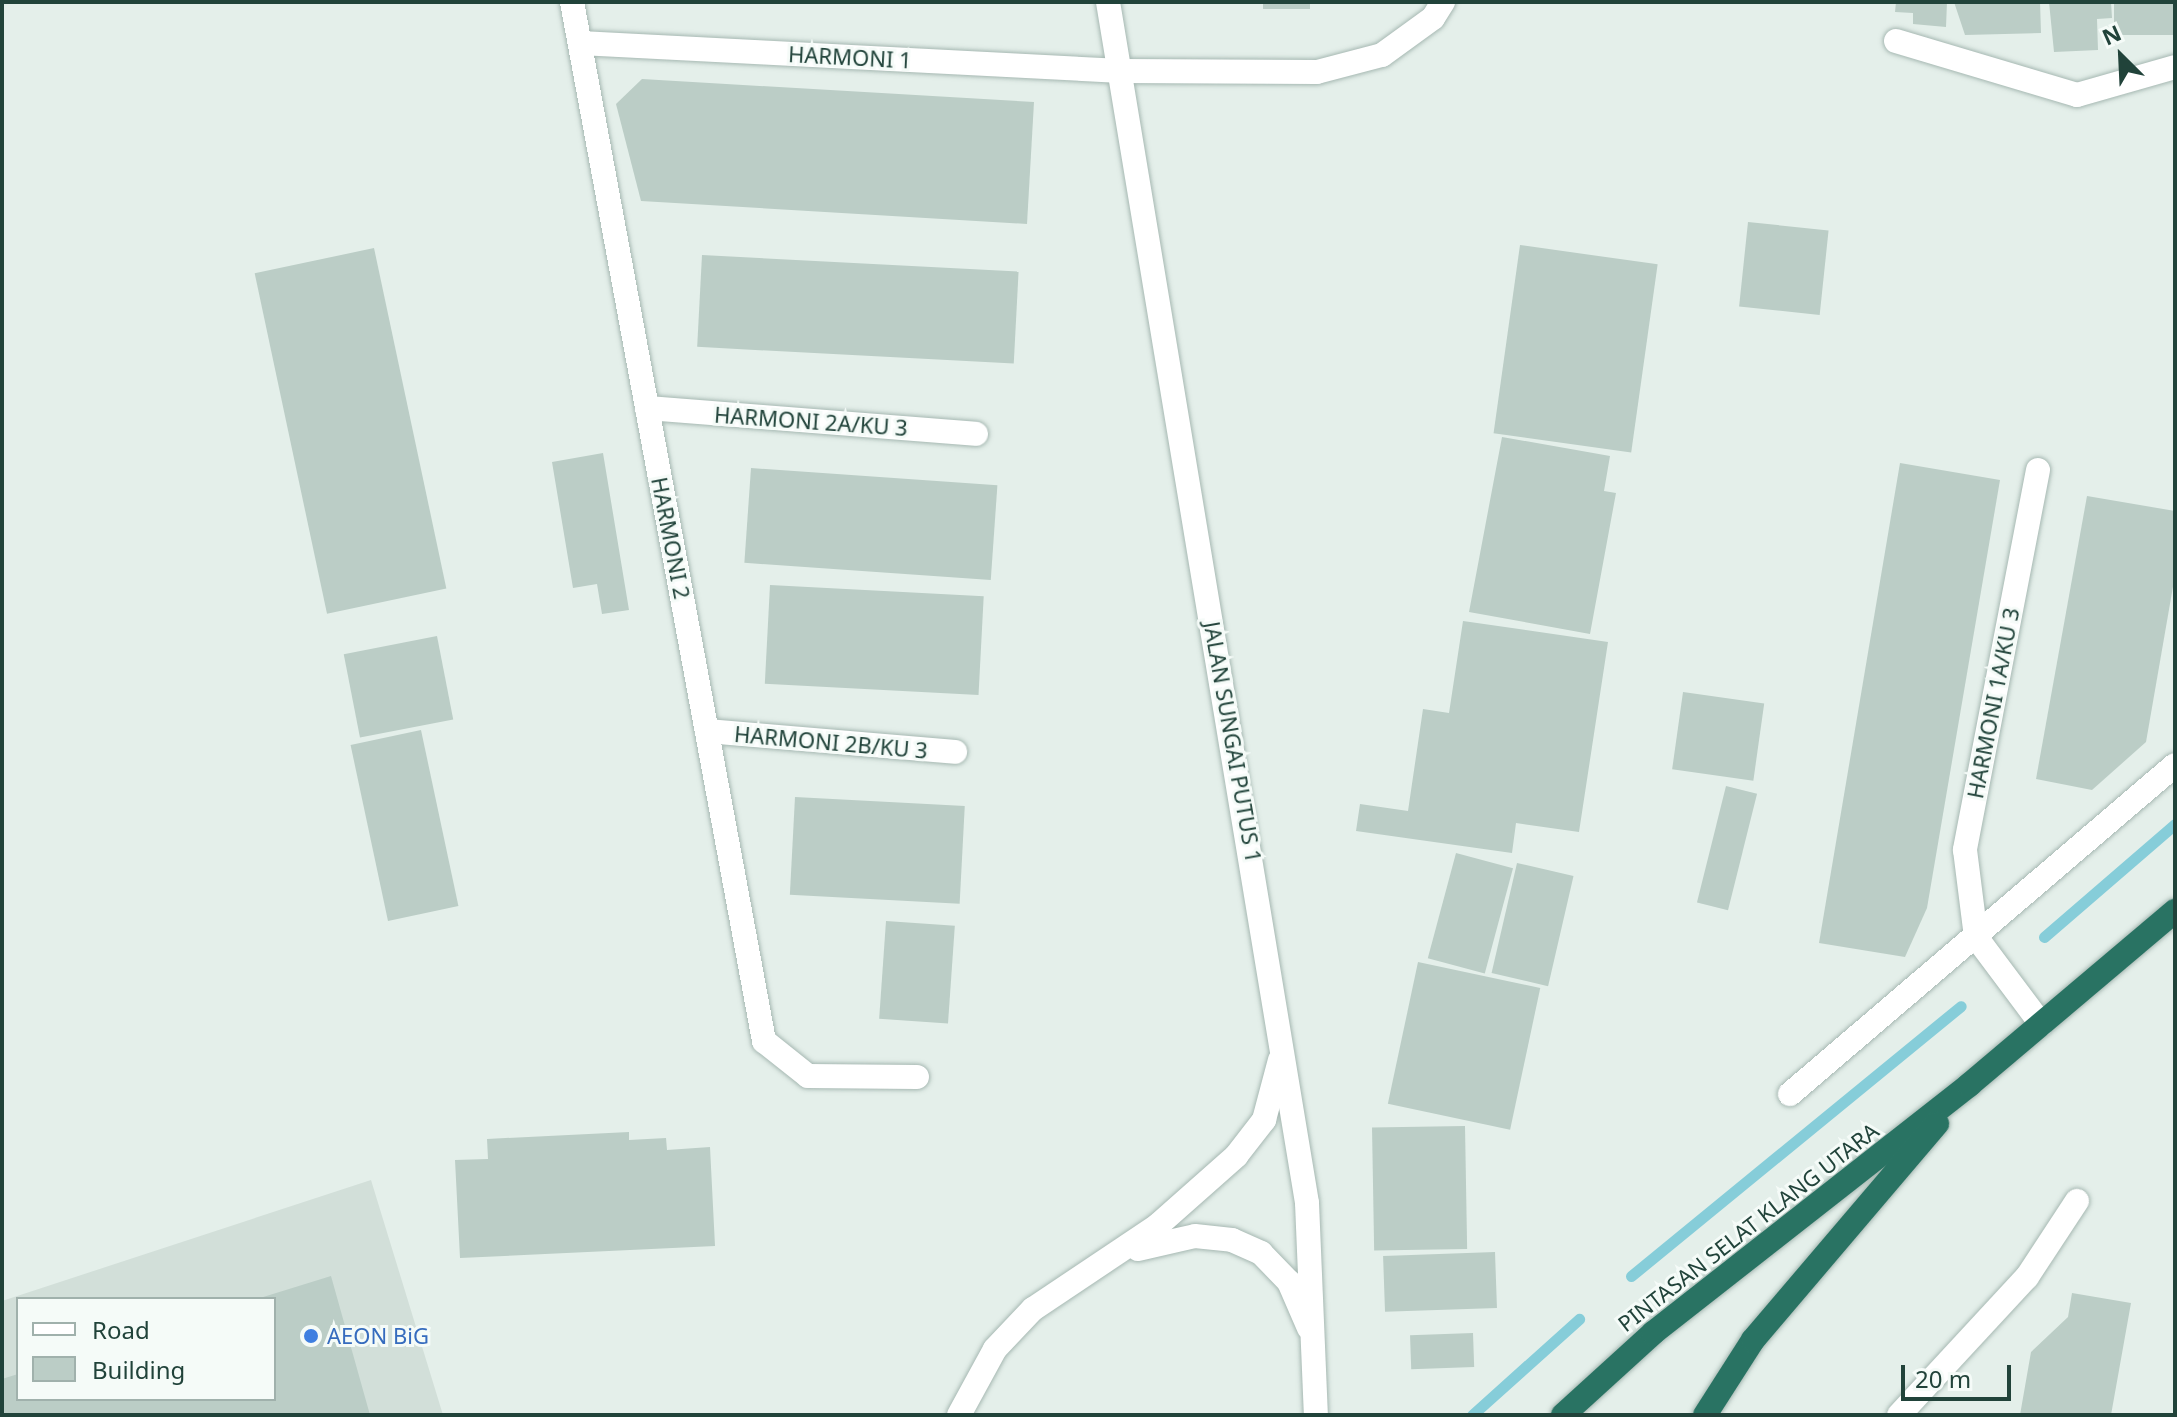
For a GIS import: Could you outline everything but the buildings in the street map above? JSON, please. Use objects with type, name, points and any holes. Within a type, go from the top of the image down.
[{"type":"highway","name":"PINTASAN SELAT KLANG UTARA","points":[[1563,1415],[1653,1333],[1969,1085],[2175,911]]},
{"type":"highway","name":"PINTASAN SELAT KLANG UTARA","points":[[1705,1415],[1753,1340],[1969,1085]]},
{"type":"street","name":"JALAN SUNGAI PUTUS 1","points":[[1108,2],[1282,1034],[1307,1203],[1316,1415]]},
{"type":"street","name":"HARMONI 1","points":[[580,43],[1121,71],[1317,72],[1382,55],[1433,18],[1443,2]]},
{"type":"street","name":"HARMONI 2","points":[[572,3],[764,1041],[808,1076],[917,1077]]},
{"type":"street","points":[[1896,41],[2077,95],[2175,67]]},
{"type":"street","name":"HARMONI 2A/KU 3","points":[[647,408],[976,434]]},
{"type":"street","name":"HARMONI 1A/KU 3","points":[[1976,937],[1965,850],[2038,470]]},
{"type":"street","name":"HARMONI 2B/KU 3","points":[[707,731],[955,752]]},
{"type":"street","points":[[1790,1094],[2175,765]]},
{"type":"street","points":[[1976,937],[2041,1024]]},
{"type":"street","points":[[959,1415],[995,1349],[1091,1267],[1157,1226],[1236,1156],[1264,1120],[1278,1080],[1282,1034]]},
{"type":"street","points":[[1899,1415],[2027,1277],[2077,1201]]},
{"type":"street","points":[[1091,1267],[1159,1241],[1232,1240],[1261,1253],[1289,1282],[1315,1345]]},
{"type":"shaded area","points":[[371,1180],[443,1415],[2,1415],[2,1301]]},
{"type":"waterway","points":[[2044,937],[2175,824]]},
{"type":"waterway","points":[[1631,1276],[1961,1006]]},
{"type":"waterway","points":[[1472,1415],[1579,1319]]},
{"type":"place","name":"AEON BiG","points":[[311,1336]]}]
